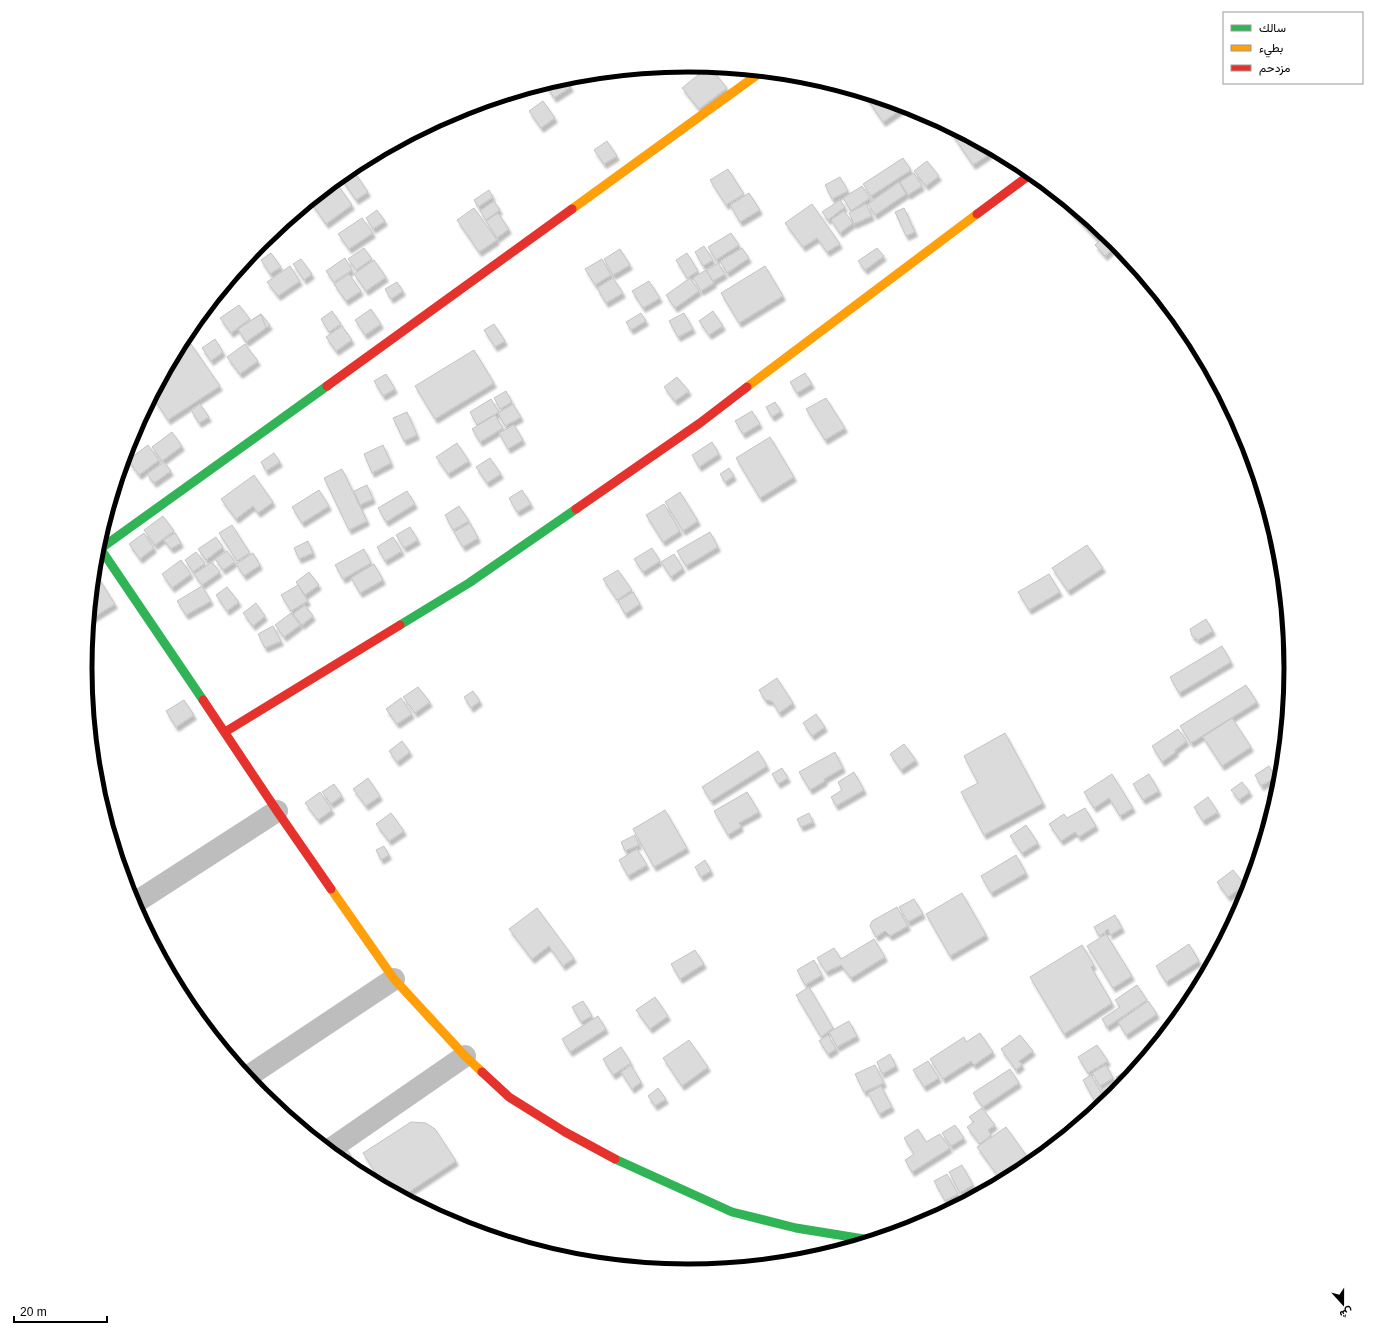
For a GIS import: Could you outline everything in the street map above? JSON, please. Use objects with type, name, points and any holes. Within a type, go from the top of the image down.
[{"type":"street","points":[[105,543],[755,76]]},
{"type":"street","points":[[225,732],[469,583],[694,428],[1026,177]]},
{"type":"street","points":[[103,553],[277,811],[394,979],[465,1056],[509,1098],[618,1161],[732,1212],[796,1228],[860,1238]]},
{"type":"street","points":[[139,900],[277,811]]},
{"type":"street","points":[[252,1074],[394,979]]},
{"type":"street","points":[[333,1147],[465,1056]]},
{"type":"building","points":[[701,72],[715,73],[727,88],[699,109],[682,88]]},
{"type":"building","points":[[569,84],[571,87],[554,98],[548,88]]},
{"type":"building","points":[[543,101],[555,118],[541,128],[529,111]]},
{"type":"building","points":[[868,101],[899,111],[883,122]]},
{"type":"building","points":[[952,133],[989,154],[973,165]]},
{"type":"building","points":[[607,141],[617,156],[604,164],[594,150]]},
{"type":"building","points":[[903,158],[911,170],[871,196],[863,184]]},
{"type":"building","points":[[927,161],[939,176],[926,186],[914,171]]},
{"type":"building","points":[[728,169],[744,194],[726,205],[710,180]]},
{"type":"building","points":[[355,173],[368,192],[356,200],[343,181]]},
{"type":"building","points":[[914,173],[922,186],[908,195],[900,182]]},
{"type":"building","points":[[840,177],[848,191],[832,199],[825,185]]},
{"type":"building","points":[[899,182],[906,194],[875,215],[868,204]]},
{"type":"building","points":[[338,185],[352,205],[326,224],[313,205]]},
{"type":"building","points":[[862,186],[870,198],[851,211],[843,198]]},
{"type":"building","points":[[489,190],[493,197],[478,207],[474,200]]},
{"type":"building","points":[[749,193],[760,210],[740,222],[730,205]]},
{"type":"building","points":[[840,200],[845,207],[828,220],[822,212]]},
{"type":"building","points":[[494,201],[500,210],[486,220],[480,211]]},
{"type":"building","points":[[812,204],[840,244],[827,252],[817,238],[803,247],[785,223]]},
{"type":"building","points":[[866,204],[872,216],[854,224],[849,213]]},
{"type":"building","points":[[474,208],[497,240],[479,252],[457,220]]},
{"type":"building","points":[[904,208],[915,232],[906,236],[895,212]]},
{"type":"building","points":[[377,210],[385,221],[373,229],[366,218]]},
{"type":"building","points":[[844,211],[853,223],[840,233],[831,220]]},
{"type":"building","points":[[498,213],[509,229],[497,238],[486,221]]},
{"type":"building","points":[[1072,213],[1112,250],[1105,256],[1095,245],[1099,241]]},
{"type":"building","points":[[362,218],[373,233],[349,249],[338,234]]},
{"type":"building","points":[[731,233],[739,245],[716,260],[708,247]]},
{"type":"building","points":[[704,246],[713,260],[703,266],[695,252]]},
{"type":"building","points":[[364,248],[372,259],[356,270],[348,259]]},
{"type":"building","points":[[742,248],[749,258],[727,273],[720,261]]},
{"type":"building","points":[[877,248],[884,256],[865,270],[858,261]]},
{"type":"building","points":[[620,249],[630,265],[613,275],[604,259]]},
{"type":"building","points":[[271,253],[281,267],[270,274],[261,260]]},
{"type":"building","points":[[687,253],[698,271],[687,278],[676,260]]},
{"type":"building","points":[[345,258],[352,270],[334,282],[326,271]]},
{"type":"building","points":[[301,259],[312,274],[304,280],[293,264]]},
{"type":"building","points":[[602,259],[611,275],[595,285],[585,269]]},
{"type":"building","points":[[374,260],[386,277],[366,291],[354,274]]},
{"type":"building","points":[[718,263],[725,274],[713,281],[706,271]]},
{"type":"building","points":[[290,266],[300,281],[278,296],[267,282]]},
{"type":"building","points":[[765,266],[783,296],[739,323],[721,293]]},
{"type":"building","points":[[706,270],[714,283],[701,291],[693,278]]},
{"type":"building","points":[[349,274],[361,291],[346,301],[334,284]]},
{"type":"building","points":[[613,278],[623,293],[606,303],[597,288]]},
{"type":"building","points":[[690,278],[699,291],[675,308],[666,295]]},
{"type":"building","points":[[649,281],[660,298],[643,308],[632,291]]},
{"type":"building","points":[[397,282],[403,291],[391,299],[385,289]]},
{"type":"building","points":[[239,305],[250,319],[231,333],[220,318]]},
{"type":"building","points":[[371,309],[381,324],[365,335],[355,320]]},
{"type":"building","points":[[332,311],[341,324],[329,332],[321,319]]},
{"type":"building","points":[[713,311],[723,326],[709,335],[699,321]]},
{"type":"building","points":[[641,313],[646,321],[631,330],[626,322]]},
{"type":"building","points":[[684,313],[693,329],[678,337],[669,321]]},
{"type":"building","points":[[261,314],[270,325],[246,342],[238,329]]},
{"type":"building","points":[[261,314],[266,328],[246,342],[238,329]]},
{"type":"building","points":[[494,324],[505,341],[495,347],[484,330]]},
{"type":"building","points":[[342,326],[352,340],[336,351],[326,337]]},
{"type":"building","points":[[215,339],[223,352],[211,361],[202,348]]},
{"type":"building","points":[[191,344],[220,386],[168,420],[155,400],[185,348]]},
{"type":"building","points":[[245,344],[258,361],[240,374],[227,357]]},
{"type":"building","points":[[474,350],[494,383],[435,419],[415,386]]},
{"type":"building","points":[[805,373],[812,384],[797,393],[790,382]]},
{"type":"building","points":[[386,374],[395,389],[383,396],[374,381]]},
{"type":"building","points":[[677,377],[689,391],[675,401],[664,387]]},
{"type":"building","points":[[506,391],[512,402],[500,409],[494,398]]},
{"type":"building","points":[[826,398],[845,428],[825,440],[806,409]]},
{"type":"building","points":[[491,399],[499,412],[477,425],[470,412]]},
{"type":"building","points":[[775,402],[781,411],[772,417],[766,407]]},
{"type":"building","points":[[200,404],[209,417],[199,423],[191,410]]},
{"type":"building","points":[[513,404],[521,417],[505,426],[498,413]]},
{"type":"building","points":[[752,411],[760,424],[743,434],[735,421]]},
{"type":"building","points":[[407,412],[417,435],[404,441],[393,418]]},
{"type":"building","points":[[495,415],[503,428],[480,442],[472,429]]},
{"type":"building","points":[[514,425],[523,440],[508,449],[499,433]]},
{"type":"building","points":[[172,432],[182,446],[162,461],[152,447]]},
{"type":"building","points":[[770,437],[794,477],[760,498],[736,458]]},
{"type":"building","points":[[712,442],[719,454],[699,467],[692,455]]},
{"type":"building","points":[[457,443],[469,461],[448,474],[436,457]]},
{"type":"building","points":[[148,445],[159,460],[139,475],[129,461],[130,459]]},
{"type":"building","points":[[383,445],[391,463],[372,473],[364,454]]},
{"type":"building","points":[[274,453],[280,462],[266,471],[261,462]]},
{"type":"building","points":[[490,458],[501,474],[487,483],[476,467]]},
{"type":"building","points":[[164,462],[171,471],[154,483],[147,474]]},
{"type":"building","points":[[729,468],[734,476],[725,482],[720,474]]},
{"type":"building","points":[[342,469],[367,521],[349,530],[324,478]]},
{"type":"building","points":[[254,475],[273,502],[258,513],[253,506],[236,519],[221,499]]},
{"type":"building","points":[[367,485],[373,499],[360,505],[354,491]]},
{"type":"building","points":[[319,490],[329,506],[302,523],[292,507]]},
{"type":"building","points":[[522,490],[531,504],[517,512],[509,498]]},
{"type":"building","points":[[407,491],[415,504],[386,522],[378,508]]},
{"type":"building","points":[[680,492],[698,521],[683,531],[665,502]]},
{"type":"building","points":[[664,504],[680,531],[663,542],[646,515]]},
{"type":"building","points":[[459,506],[469,521],[453,530],[445,515]]},
{"type":"building","points":[[163,516],[174,531],[155,545],[144,530]]},
{"type":"building","points":[[470,523],[478,538],[463,547],[454,532]]},
{"type":"building","points":[[232,525],[250,553],[237,561],[219,533]]},
{"type":"building","points":[[410,527],[418,540],[404,548],[396,535]]},
{"type":"building","points":[[710,532],[718,547],[686,566],[677,551]]},
{"type":"building","points":[[144,533],[154,548],[140,559],[129,544]]},
{"type":"building","points":[[175,533],[181,543],[171,549],[164,540]]},
{"type":"building","points":[[216,537],[223,547],[206,560],[198,549]]},
{"type":"building","points":[[393,537],[402,551],[385,561],[377,547]]},
{"type":"building","points":[[308,541],[313,553],[299,559],[294,548]]},
{"type":"building","points":[[1087,545],[1103,568],[1068,591],[1052,568]]},
{"type":"building","points":[[652,548],[660,561],[643,572],[634,559]]},
{"type":"building","points":[[364,549],[371,563],[343,579],[335,565]]},
{"type":"building","points":[[227,551],[235,562],[223,570],[215,559]]},
{"type":"building","points":[[196,552],[205,563],[193,572],[185,560]]},
{"type":"building","points":[[253,553],[260,565],[244,576],[236,564]]},
{"type":"building","points":[[674,554],[683,568],[671,577],[661,562]]},
{"type":"building","points":[[181,560],[191,574],[172,588],[162,574]]},
{"type":"building","points":[[212,562],[220,572],[202,585],[194,574]]},
{"type":"building","points":[[374,564],[383,580],[360,593],[351,578]]},
{"type":"building","points":[[618,570],[632,590],[617,600],[603,579]]},
{"type":"building","points":[[309,572],[319,585],[305,595],[296,582]]},
{"type":"building","points":[[1049,574],[1060,592],[1029,610],[1018,592]]},
{"type":"building","points":[[99,579],[115,604],[94,617]]},
{"type":"building","points":[[298,585],[308,601],[291,611],[281,595]]},
{"type":"building","points":[[202,586],[211,601],[186,615],[177,601]]},
{"type":"building","points":[[227,587],[239,602],[227,611],[216,595]]},
{"type":"building","points":[[633,592],[640,604],[625,614],[618,601]]},
{"type":"building","points":[[256,603],[265,616],[253,626],[243,613]]},
{"type":"building","points":[[305,605],[313,616],[302,625],[293,614]]},
{"type":"building","points":[[291,613],[300,625],[284,637],[275,625]]},
{"type":"building","points":[[1206,619],[1213,631],[1198,640],[1192,636],[1190,629]]},
{"type":"building","points":[[273,626],[281,641],[265,648],[258,634]]},
{"type":"building","points":[[1222,646],[1231,662],[1179,693],[1170,677]]},
{"type":"building","points":[[777,678],[793,703],[779,713],[772,701],[765,700],[759,690]]},
{"type":"building","points":[[1246,685],[1257,702],[1191,743],[1180,726]]},
{"type":"building","points":[[418,687],[430,702],[415,713],[403,697]]},
{"type":"building","points":[[473,691],[480,701],[471,708],[464,697]]},
{"type":"building","points":[[401,698],[412,714],[397,724],[386,709]]},
{"type":"building","points":[[184,700],[194,715],[176,727],[166,711]]},
{"type":"building","points":[[816,714],[825,727],[812,736],[803,723]]},
{"type":"building","points":[[1232,718],[1251,747],[1222,766],[1203,737]]},
{"type":"building","points":[[1178,729],[1187,741],[1175,750],[1176,752],[1162,762],[1152,746]]},
{"type":"building","points":[[1005,733],[1043,803],[984,835],[961,792],[978,783],[964,756]]},
{"type":"building","points":[[402,741],[410,752],[397,762],[389,751]]},
{"type":"building","points":[[904,744],[916,760],[901,770],[890,754]]},
{"type":"building","points":[[758,751],[767,766],[711,801],[702,787]]},
{"type":"building","points":[[835,752],[843,768],[824,779],[825,781],[810,790],[799,772]]},
{"type":"building","points":[[1269,766],[1274,773],[1273,779],[1261,786],[1255,775]]},
{"type":"building","points":[[782,768],[788,778],[778,784],[772,774]]},
{"type":"building","points":[[854,772],[864,790],[836,806],[831,797],[842,790],[838,782]]},
{"type":"building","points":[[1112,774],[1133,808],[1120,816],[1109,798],[1094,808],[1084,792]]},
{"type":"building","points":[[1149,774],[1159,791],[1143,800],[1133,784]]},
{"type":"building","points":[[368,778],[380,796],[366,806],[353,789]]},
{"type":"building","points":[[1242,782],[1250,792],[1239,800],[1231,790]]},
{"type":"building","points":[[334,784],[342,796],[331,804],[322,792]]},
{"type":"building","points":[[320,792],[332,810],[318,820],[305,803]]},
{"type":"building","points":[[747,792],[759,812],[739,823],[741,827],[728,835],[714,811]]},
{"type":"building","points":[[1208,797],[1218,812],[1203,821],[1194,807]]},
{"type":"building","points":[[1085,808],[1096,826],[1079,837],[1075,832],[1061,841],[1049,824],[1064,814],[1067,818]]},
{"type":"building","points":[[665,810],[687,848],[654,867],[633,829]]},
{"type":"building","points":[[391,813],[404,831],[389,841],[376,824]]},
{"type":"building","points":[[809,813],[813,822],[801,827],[797,819]]},
{"type":"building","points":[[1026,825],[1038,843],[1022,853],[1010,836]]},
{"type":"building","points":[[635,835],[639,845],[625,851],[621,842]]},
{"type":"building","points":[[384,846],[389,855],[381,860],[376,850]]},
{"type":"building","points":[[637,849],[647,865],[628,876],[619,860]]},
{"type":"building","points":[[1016,855],[1026,873],[991,893],[981,876]]},
{"type":"building","points":[[705,860],[711,871],[701,877],[695,867]]},
{"type":"building","points":[[1233,870],[1243,883],[1241,888],[1228,897],[1217,882]]},
{"type":"building","points":[[962,893],[986,935],[950,956],[926,914]]},
{"type":"building","points":[[914,899],[923,914],[908,922],[899,907]]},
{"type":"building","points":[[897,907],[908,926],[890,936],[885,931],[876,937],[870,926],[872,921]]},
{"type":"building","points":[[537,908],[574,958],[563,966],[549,946],[532,959],[509,929]]},
{"type":"building","points":[[1115,915],[1122,928],[1110,935],[1108,929],[1099,936],[1094,927]]},
{"type":"building","points":[[1106,934],[1132,976],[1113,988],[1087,946]]},
{"type":"building","points":[[874,939],[885,957],[851,978],[841,965],[826,972],[817,958],[834,948],[841,959]]},
{"type":"building","points":[[1189,944],[1199,961],[1166,982],[1156,966]]},
{"type":"building","points":[[1082,945],[1094,965],[1091,967],[1112,1003],[1064,1034],[1030,977]]},
{"type":"building","points":[[695,950],[704,964],[680,979],[671,964]]},
{"type":"building","points":[[814,960],[822,975],[805,985],[797,970]]},
{"type":"building","points":[[1137,985],[1147,1000],[1107,1027],[1102,1019],[1120,1007],[1115,1000]]},
{"type":"building","points":[[809,987],[833,1028],[821,1037],[796,995]]},
{"type":"building","points":[[655,997],[668,1016],[650,1029],[636,1010]]},
{"type":"building","points":[[583,1001],[592,1016],[581,1022],[572,1007]]},
{"type":"building","points":[[1148,1001],[1157,1014],[1126,1035],[1118,1022]]},
{"type":"building","points":[[598,1016],[606,1029],[570,1052],[562,1039]]},
{"type":"building","points":[[849,1021],[857,1036],[837,1047],[829,1032]]},
{"type":"building","points":[[980,1033],[993,1052],[974,1065],[971,1061],[943,1079],[930,1059],[964,1037],[966,1042]]},
{"type":"building","points":[[828,1035],[836,1049],[828,1054],[819,1041]]},
{"type":"building","points":[[1020,1035],[1033,1051],[1019,1061],[1022,1065],[1016,1070],[1001,1049]]},
{"type":"building","points":[[689,1040],[708,1067],[682,1086],[663,1058]]},
{"type":"building","points":[[1097,1045],[1108,1061],[1088,1073],[1078,1057]]},
{"type":"building","points":[[621,1047],[631,1063],[613,1075],[603,1059]]},
{"type":"building","points":[[890,1054],[896,1066],[882,1074],[877,1062]]},
{"type":"building","points":[[928,1061],[939,1078],[924,1087],[913,1070]]},
{"type":"building","points":[[631,1065],[641,1082],[632,1089],[621,1072]]},
{"type":"building","points":[[875,1065],[884,1083],[864,1092],[855,1074]]},
{"type":"building","points":[[1106,1065],[1113,1078],[1100,1086],[1092,1073]]},
{"type":"building","points":[[1010,1069],[1019,1083],[983,1107],[973,1093]]},
{"type":"building","points":[[1127,1070],[1118,1080],[1116,1077]]},
{"type":"building","points":[[1091,1075],[1103,1095],[1095,1102],[1083,1080]]},
{"type":"building","points":[[1115,1081],[1116,1082],[1104,1094],[1101,1089]]},
{"type":"building","points":[[881,1086],[892,1107],[879,1114],[868,1093]]},
{"type":"building","points":[[658,1088],[666,1099],[655,1106],[648,1096]]},
{"type":"building","points":[[982,1108],[995,1125],[988,1130],[991,1135],[980,1144],[967,1127],[974,1122],[969,1117]]},
{"type":"building","points":[[411,1122],[426,1123],[435,1129],[456,1161],[407,1194],[379,1178],[363,1153]]},
{"type":"building","points":[[955,1125],[964,1138],[951,1146],[942,1133]]},
{"type":"building","points":[[1006,1127],[1028,1157],[998,1176],[977,1147]]},
{"type":"building","points":[[918,1129],[926,1142],[940,1134],[950,1148],[912,1172],[905,1160],[914,1154],[904,1138]]},
{"type":"building","points":[[346,1148],[357,1164],[356,1164],[340,1152]]},
{"type":"building","points":[[962,1165],[973,1185],[960,1193],[949,1172]]},
{"type":"building","points":[[947,1174],[958,1194],[945,1201],[934,1181]]},
{"type":"traffic: fast","points":[[104,546],[327,386]]},
{"type":"traffic: fast","points":[[400,625],[469,583],[576,509]]},
{"type":"traffic: fast","points":[[103,552],[203,700]]},
{"type":"traffic: fast","points":[[615,1159],[732,1212],[796,1228],[860,1238]]},
{"type":"traffic: slow","points":[[572,209],[755,76]]},
{"type":"traffic: slow","points":[[747,387],[977,214]]},
{"type":"traffic: slow","points":[[331,889],[394,979],[465,1056],[482,1072]]},
{"type":"traffic: jam","points":[[977,214],[1026,177]]},
{"type":"traffic: jam","points":[[327,386],[572,209]]},
{"type":"traffic: jam","points":[[576,509],[700,423],[747,387]]},
{"type":"traffic: jam","points":[[225,732],[400,625]]},
{"type":"traffic: jam","points":[[203,700],[331,889]]},
{"type":"traffic: jam","points":[[482,1072],[509,1097],[565,1132],[615,1159]]}]
